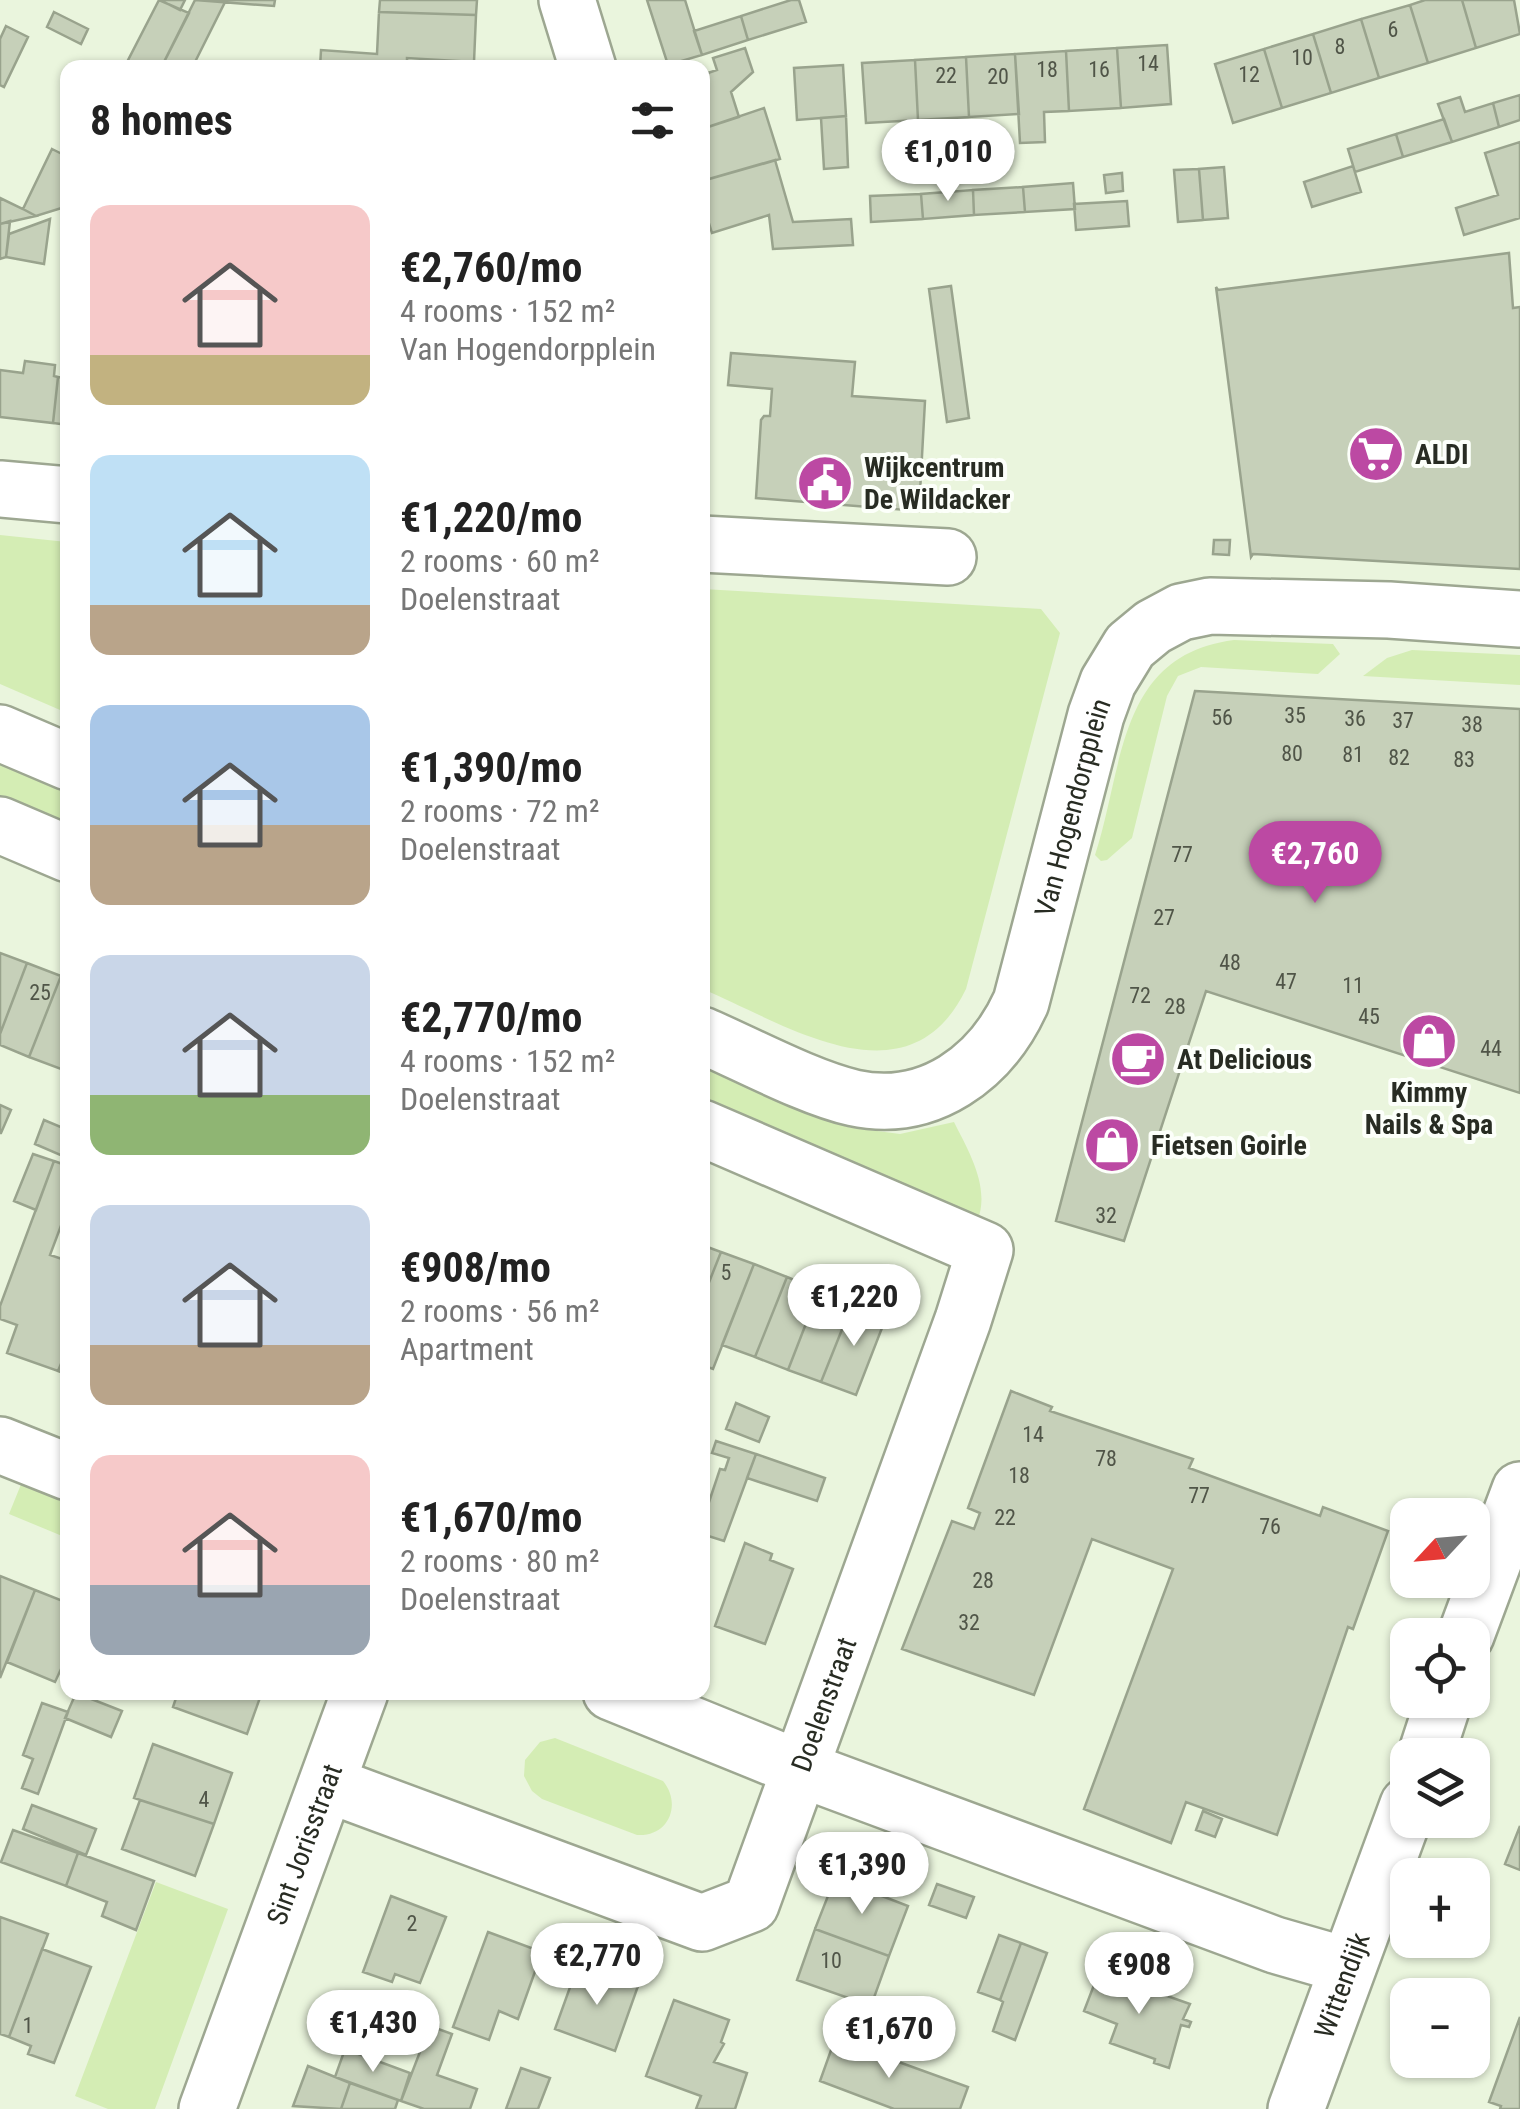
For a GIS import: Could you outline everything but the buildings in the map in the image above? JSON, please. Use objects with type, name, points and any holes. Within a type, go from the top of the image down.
[{"type":"street","points":[[567,0],[586,60]]},
{"type":"street","points":[[0,489],[60,494]]},
{"type":"street","points":[[710,544],[948,557]]},
{"type":"street","name":"Van Hogendorpplein","points":[[710,1039],[856,1098],[912,1098],[958,1080],[986,1057],[1007,1033],[1021,1002],[1108,682],[1130,646],[1167,620],[1210,606],[1520,618]]},
{"type":"street","points":[[0,733],[60,759]]},
{"type":"street","points":[[0,824],[60,850]]},
{"type":"street","name":"Doelenstraat","points":[[327,1784],[702,1924],[750,1904],[985,1250],[710,1131]]},
{"type":"street","points":[[0,1445],[60,1469]]},
{"type":"street","points":[[1472,1618],[1520,1490]]},
{"type":"street","name":"Sint Jorisstraat","points":[[207,2109],[357,1700]]},
{"type":"street","points":[[630,1700],[801,1769],[1275,1946],[1348,1966]]},
{"type":"street","name":"Wittendijk","points":[[1296,2109],[1396,1838]]},
{"type":"green space","points":[[0,535],[60,541],[60,710],[0,684]]},
{"type":"green space","points":[[710,589],[1041,609],[1060,633],[966,989],[942,1024],[913,1044],[880,1050],[845,1047],[772,1021],[710,992]]},
{"type":"green space","points":[[1234,640],[1333,644],[1340,654],[1318,674],[1201,667],[1178,676],[1167,696],[1132,838],[1101,861],[1095,855],[1121,752],[1146,691],[1167,668],[1196,650]]},
{"type":"green space","points":[[1412,650],[1520,655],[1520,685],[1363,676],[1387,658]]},
{"type":"green space","points":[[0,762],[60,788],[60,826],[0,800]]},
{"type":"green space","points":[[710,1070],[847,1127],[900,1134],[954,1122],[980,1183],[977,1222],[710,1108]]},
{"type":"green space","points":[[24,1477],[60,1493],[60,1535],[9,1514]]},
{"type":"green space","points":[[555,1738],[663,1781],[672,1809],[664,1825],[657,1831],[637,1835],[542,1799],[524,1776],[525,1760],[540,1742]]},
{"type":"green space","points":[[156,1882],[228,1909],[155,2109],[108,2109],[75,2096]]},
{"type":"place","name":"ALDI","points":[[1376,454]]},
{"type":"place","name":"Wijkcentrum De Wildacker","points":[[825,483]]},
{"type":"place","name":"Kimmy Nails & Spa","points":[[1429,1041]]},
{"type":"place","name":"At Delicious","points":[[1138,1059]]},
{"type":"place","name":"Fietsen Goirle","points":[[1112,1145]]}]
